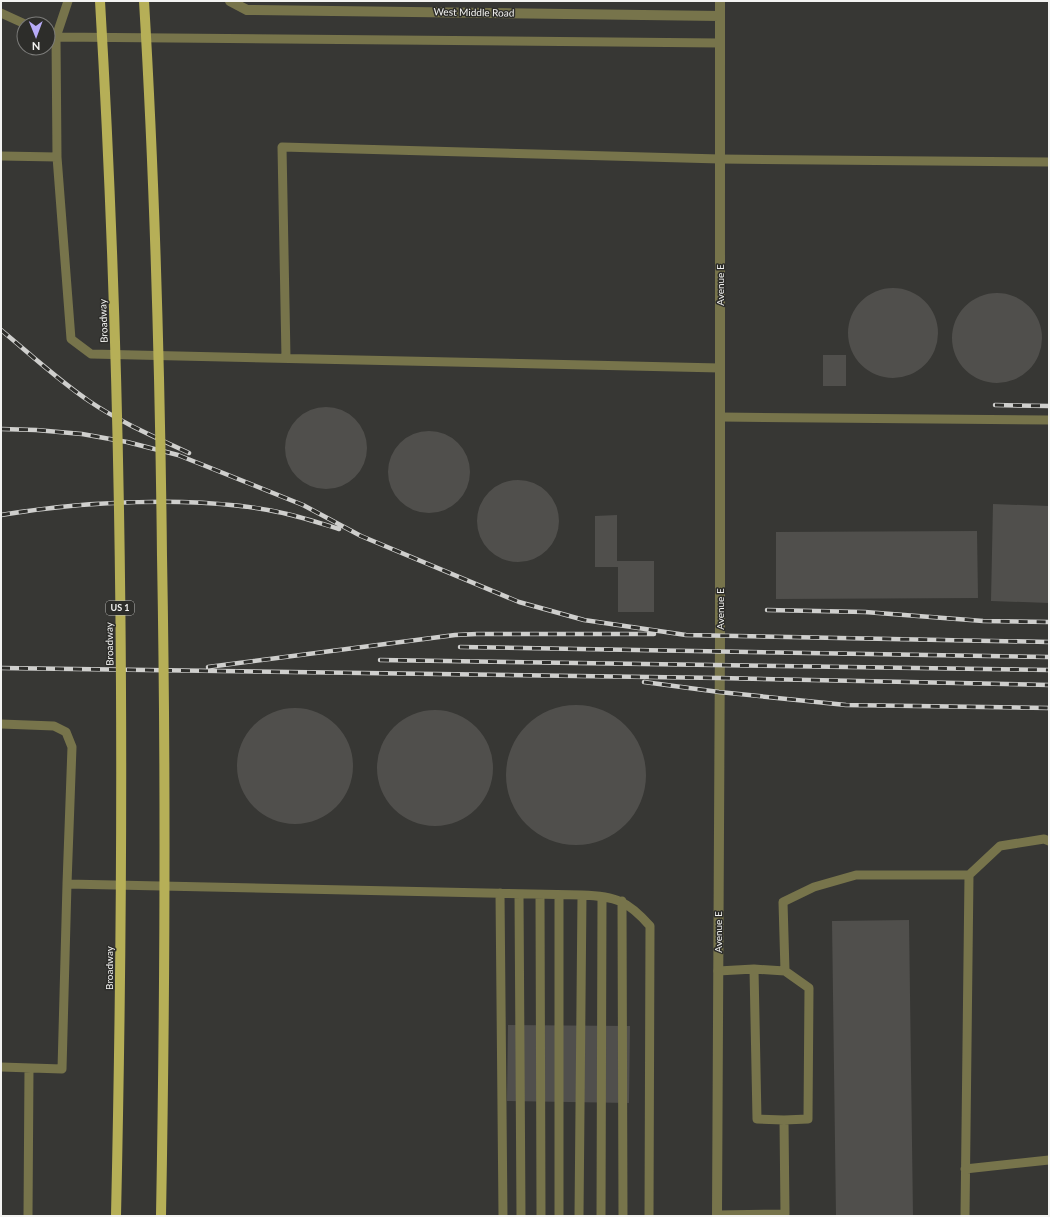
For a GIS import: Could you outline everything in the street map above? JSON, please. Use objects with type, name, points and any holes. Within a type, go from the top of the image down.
[{"type":"main road","name":"Broadway","points":[[100,1],[111,223],[117,394],[121,683],[121,989],[116,1216]]},
{"type":"main road","points":[[144,1],[156,240],[164,671],[164,986],[161,1216]]},
{"type":"street","name":"West Middle Road","points":[[230,1],[247,10],[720,16]]},
{"type":"street","name":"Avenue E","points":[[717,1216],[720,1]]},
{"type":"lane","points":[[56,27],[68,1]]},
{"type":"lane","points":[[1,13],[16,20]]},
{"type":"lane","points":[[56,36],[720,43]]},
{"type":"lane","points":[[53,56],[57,157],[71,339],[91,354],[720,368]]},
{"type":"lane","points":[[286,358],[282,147],[720,159],[1049,162]]},
{"type":"lane","points":[[1,156],[57,157]]},
{"type":"lane","points":[[720,417],[1049,420]]},
{"type":"lane","points":[[1,724],[54,726],[66,732],[72,747],[62,1069],[1,1067]]},
{"type":"lane","points":[[785,972],[783,902],[814,887],[856,875],[969,876],[1000,846],[1044,839],[1049,840]]},
{"type":"lane","points":[[965,1216],[969,876]]},
{"type":"lane","points":[[67,884],[582,895],[622,901],[638,913],[650,926],[649,1216]]},
{"type":"lane","points":[[500,893],[503,1216]]},
{"type":"lane","points":[[519,894],[521,1216]]},
{"type":"lane","points":[[540,894],[541,1216]]},
{"type":"lane","points":[[559,895],[559,1216]]},
{"type":"lane","points":[[579,1216],[582,895]]},
{"type":"lane","points":[[601,1216],[602,897]]},
{"type":"lane","points":[[622,901],[623,1216]]},
{"type":"lane","points":[[718,971],[754,969],[785,972],[809,988],[808,1119],[757,1119],[754,969]]},
{"type":"lane","points":[[28,1216],[29,1068]]},
{"type":"lane","points":[[717,1216],[785,1214],[784,1120]]},
{"type":"lane","points":[[965,1169],[1049,1160]]},
{"type":"building","points":[[893,288],[910,291],[925,301],[935,316],[938,333],[935,350],[925,365],[910,375],[893,378],[876,375],[861,365],[851,350],[848,333],[851,316],[861,301],[876,291]]},
{"type":"building","points":[[997,293],[1014,296],[1029,306],[1039,321],[1042,338],[1039,355],[1029,370],[1014,380],[997,383],[980,380],[965,370],[955,355],[952,338],[955,321],[965,306],[980,296]]},
{"type":"building","points":[[823,355],[846,355],[846,386],[823,386]]},
{"type":"building","points":[[326,407],[342,410],[355,419],[364,432],[367,448],[364,464],[355,477],[342,486],[326,489],[310,486],[297,477],[288,464],[285,448],[288,432],[297,419],[310,410]]},
{"type":"building","points":[[429,431],[445,434],[458,443],[467,456],[470,472],[467,488],[458,501],[445,510],[429,513],[413,510],[400,501],[391,488],[388,472],[391,456],[400,443],[413,434]]},
{"type":"building","points":[[518,480],[534,483],[547,492],[556,505],[559,521],[556,537],[547,550],[534,559],[518,562],[502,559],[489,550],[480,537],[477,521],[480,505],[489,492],[502,483]]},
{"type":"building","points":[[993,504],[1049,506],[1049,603],[991,601]]},
{"type":"building","points":[[617,515],[617,561],[654,561],[654,612],[618,612],[618,567],[595,567],[595,516]]},
{"type":"building","points":[[977,531],[978,598],[776,599],[776,532]]},
{"type":"building","points":[[576,705],[596,708],[603,711],[615,717],[630,731],[643,755],[646,775],[643,795],[640,802],[634,814],[620,829],[596,842],[576,845],[556,842],[549,839],[537,833],[522,819],[509,795],[506,775],[509,755],[512,748],[518,736],[532,721],[556,708]]},
{"type":"building","points":[[295,708],[317,712],[336,725],[349,744],[353,766],[349,788],[336,807],[317,820],[295,824],[273,820],[254,807],[241,788],[237,766],[241,744],[254,725],[273,712]]},
{"type":"building","points":[[435,710],[457,714],[476,727],[489,746],[493,768],[489,790],[476,809],[457,822],[435,826],[413,822],[394,809],[381,790],[377,768],[381,746],[394,727],[413,714]]},
{"type":"building","points":[[909,920],[913,1216],[836,1216],[832,921]]},
{"type":"building","points":[[508,1025],[630,1026],[629,1103],[507,1101]]},
{"type":"railway","points":[[1,330],[55,376],[101,409],[189,453]]},
{"type":"railway","points":[[995,405],[1049,406]]},
{"type":"railway","points":[[1,429],[82,434],[127,442],[178,455],[303,505],[361,536],[519,602],[584,620],[686,635],[1049,642]]},
{"type":"railway","points":[[1,515],[91,504],[194,502],[266,510],[294,516],[339,529]]},
{"type":"railway","points":[[767,610],[865,612],[983,621],[1049,622]]},
{"type":"railway","points":[[208,667],[455,635],[654,634]]},
{"type":"railway","points":[[460,647],[1049,657]]},
{"type":"railway","points":[[380,660],[1049,670]]},
{"type":"railway","points":[[1,668],[719,678],[1049,685]]},
{"type":"railway","points":[[644,682],[719,692],[846,705],[1049,708]]}]
